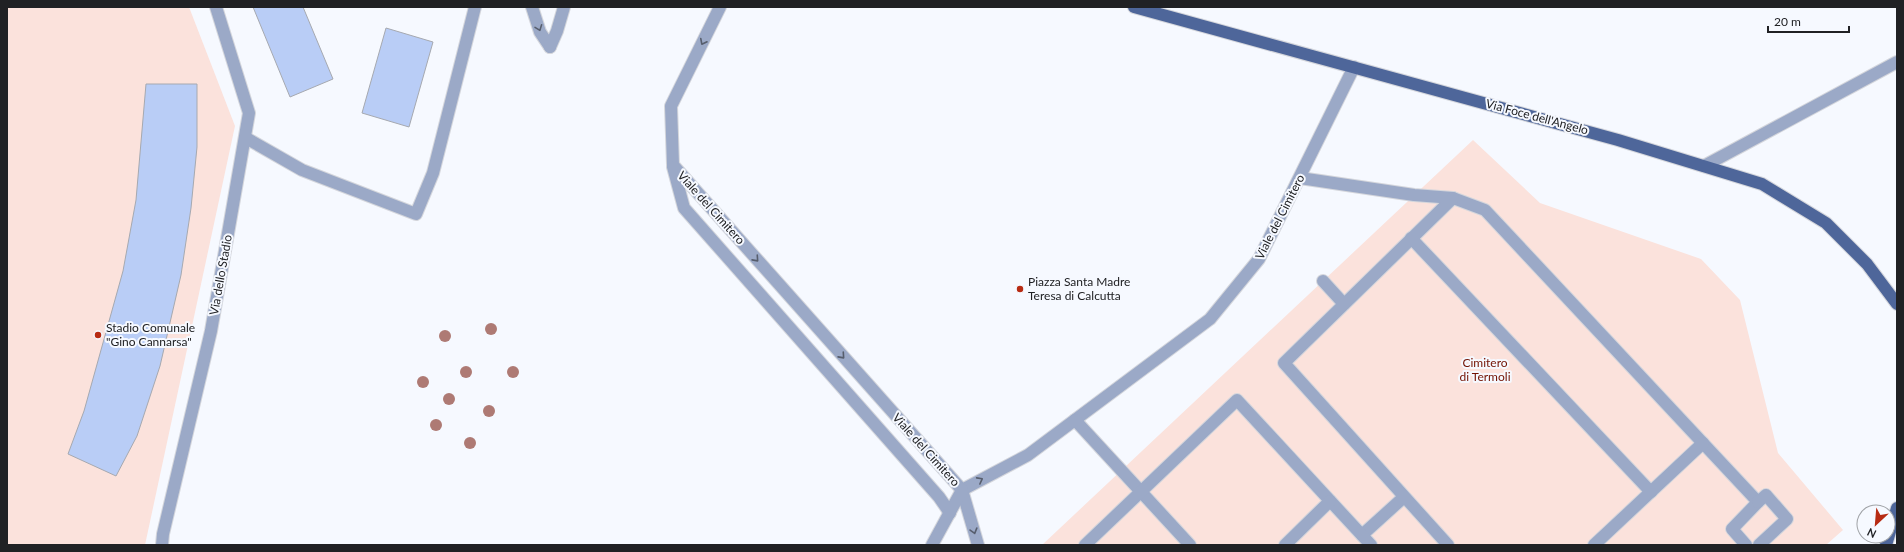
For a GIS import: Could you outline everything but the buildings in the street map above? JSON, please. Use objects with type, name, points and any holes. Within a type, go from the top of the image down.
[{"type":"main road","name":"Via Foce dell'Angelo","points":[[1134,7],[1618,140],[1762,184],[1826,223],[1867,264],[1897,304]]},
{"type":"main road","points":[[1886,545],[1897,508]]},
{"type":"street","name":"Via dello Stadio","points":[[162,545],[165,526],[211,331],[246,138],[249,113],[216,7]]},
{"type":"street","points":[[246,138],[302,170],[416,214],[433,174],[475,7]]},
{"type":"street","points":[[532,7],[540,32],[550,47],[557,31],[564,7]]},
{"type":"street","name":"Viale del Cimitero","points":[[720,7],[671,106],[672,165],[962,490],[1028,455],[1210,319],[1259,259],[1354,67]]},
{"type":"street","points":[[1704,166],[1897,62]]},
{"type":"street","points":[[672,165],[684,208],[939,497],[950,513]]},
{"type":"street","points":[[1300,178],[1414,195],[1453,198],[1485,210],[1758,502]]},
{"type":"street","points":[[1448,545],[1284,364],[1453,198]]},
{"type":"street","points":[[1411,238],[1651,492]]},
{"type":"street","points":[[1323,281],[1344,304]]},
{"type":"street","points":[[1084,545],[1237,400],[1371,545]]},
{"type":"street","points":[[1075,420],[1190,545]]},
{"type":"street","points":[[1594,545],[1703,444]]},
{"type":"street","points":[[932,545],[962,490]]},
{"type":"street","points":[[962,490],[978,545]]},
{"type":"street","points":[[1746,545],[1732,529],[1766,495],[1787,519],[1759,545]]},
{"type":"street","points":[[1362,535],[1404,496]]},
{"type":"street","points":[[1285,545],[1330,501]]},
{"type":"green space","name":"Stadio Comunale \"Gino Cannarsa\"","points":[[7,7],[189,7],[235,126],[145,545],[7,545]]},
{"type":"green space","name":"Cimitero di Termoli","points":[[1473,140],[1540,203],[1701,259],[1740,300],[1778,453],[1843,530],[1826,545],[1042,545]]},
{"type":"place","name":"Piazza Santa Madre Teresa di Calcutta","points":[[1020,289]]},
{"type":"place","name":"Stadio Comunale \"Gino Cannarsa\"","points":[[98,335]]}]
